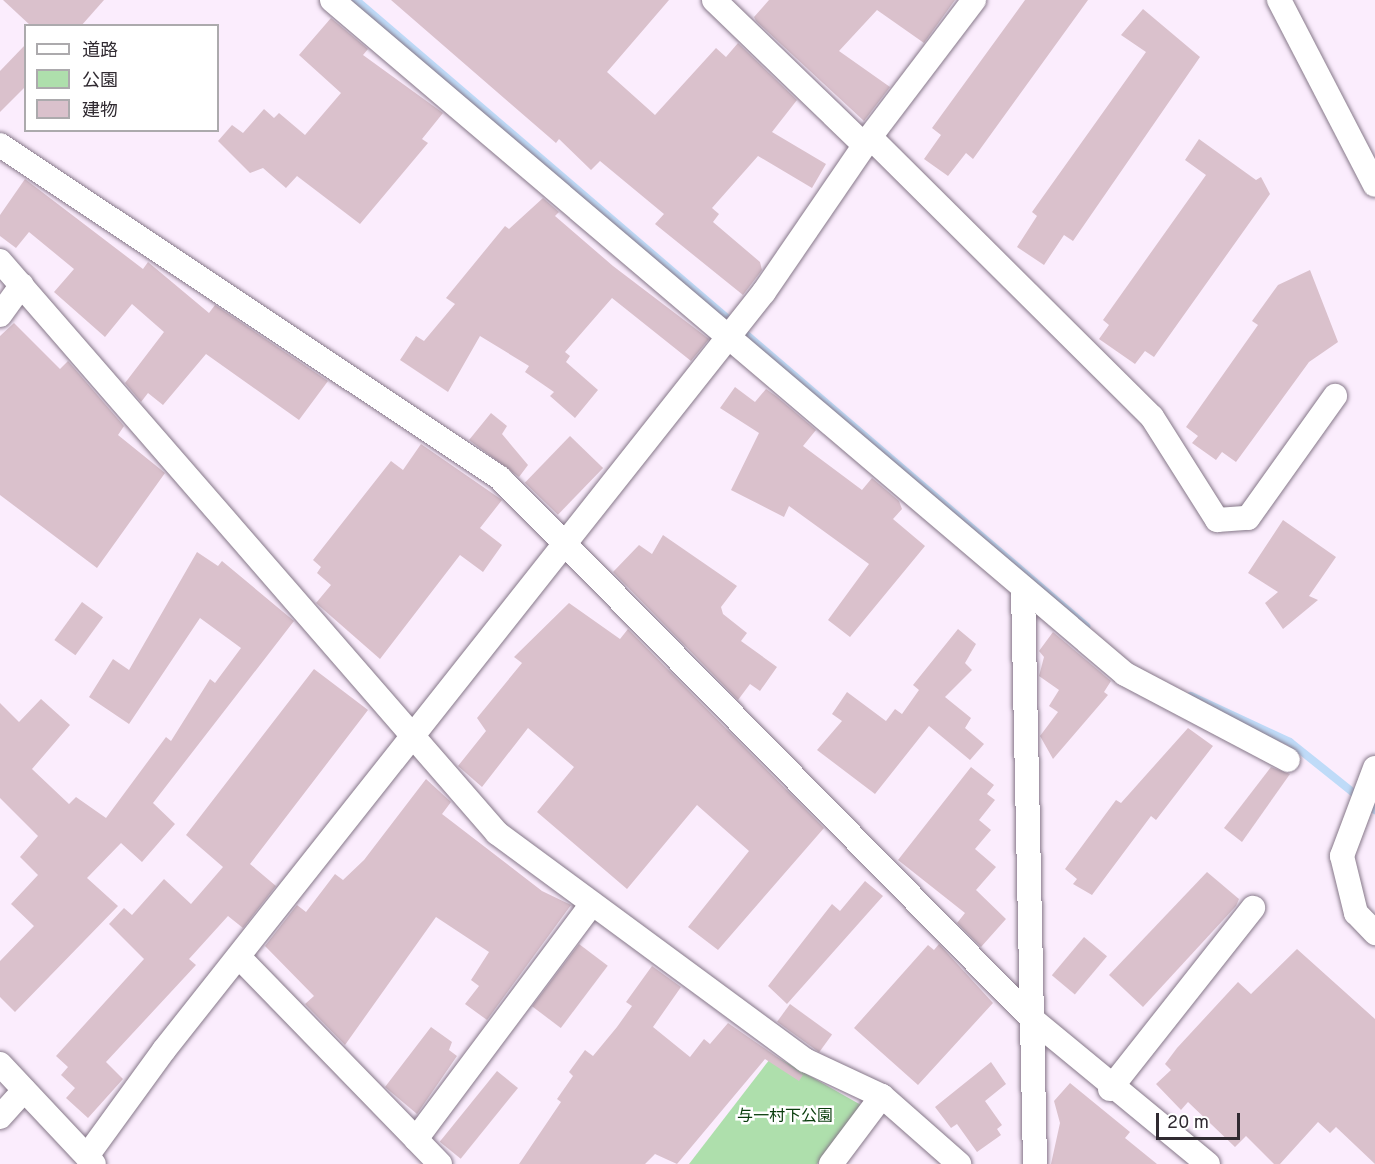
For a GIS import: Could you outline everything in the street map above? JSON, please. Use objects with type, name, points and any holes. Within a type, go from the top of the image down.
[{"type":"street","points":[[332,0],[731,334],[1023,590],[1125,674],[1288,760]]},
{"type":"street","points":[[714,0],[867,141],[1152,417],[1217,520],[1248,518],[1335,396]]},
{"type":"street","points":[[0,1064],[90,1160],[238,957],[565,549],[731,334],[867,141],[974,0]]},
{"type":"street","points":[[1278,0],[1375,185]]},
{"type":"street","points":[[0,145],[462,448],[500,478],[565,549],[1032,1020],[1110,1089],[1208,1164]]},
{"type":"street","points":[[0,261],[215,503],[411,740],[497,833],[805,1060],[882,1096],[959,1164]]},
{"type":"street","points":[[0,315],[22,285]]},
{"type":"street","points":[[1023,590],[1035,1164]]},
{"type":"street","points":[[1375,768],[1342,856],[1356,913],[1375,933]]},
{"type":"street","points":[[416,1139],[592,904]]},
{"type":"street","points":[[1110,1089],[1253,908]]},
{"type":"street","points":[[238,957],[440,1164]]},
{"type":"street","points":[[0,1117],[24,1090]]},
{"type":"street","points":[[831,1164],[882,1096]]},
{"type":"green space","name":"与一村下公園","points":[[773,1055],[861,1105],[817,1164],[689,1164]]},
{"type":"building","points":[[3,0],[104,0],[83,24],[29,24]]},
{"type":"building","points":[[391,0],[669,0],[607,72],[655,115],[716,48],[726,57],[738,43],[797,100],[772,132],[826,164],[812,188],[758,156],[712,208],[719,214],[713,222],[760,262],[762,270],[743,295],[655,224],[664,214],[600,161],[591,170],[559,139],[556,143]]},
{"type":"building","points":[[769,0],[955,0],[924,43],[877,10],[839,51],[890,87],[864,121],[756,21],[754,17]]},
{"type":"building","points":[[1025,0],[1088,0],[973,159],[966,153],[948,176],[924,159],[941,135],[932,128]]},
{"type":"building","points":[[1143,9],[1200,57],[1073,241],[1064,235],[1044,265],[1017,247],[1037,216],[1032,212],[1146,52],[1121,35]]},
{"type":"building","points":[[331,18],[368,49],[363,55],[443,113],[422,139],[428,143],[360,224],[297,176],[286,188],[263,168],[250,173],[218,141],[232,125],[243,133],[264,109],[274,118],[279,113],[305,135],[341,93],[299,55]]},
{"type":"building","points":[[24,46],[24,88],[0,112],[0,71]]},
{"type":"building","points":[[1199,139],[1256,180],[1261,177],[1270,194],[1154,357],[1145,351],[1135,364],[1099,339],[1109,325],[1103,320],[1206,175],[1185,160]]},
{"type":"building","points":[[25,179],[143,269],[148,262],[209,313],[215,305],[328,381],[299,420],[206,354],[163,405],[148,393],[141,402],[125,383],[164,332],[132,304],[105,337],[54,292],[74,269],[29,232],[16,248],[0,236],[0,215]]},
{"type":"building","points":[[543,198],[559,212],[555,216],[613,266],[709,339],[691,361],[612,298],[565,352],[570,356],[566,362],[598,390],[575,418],[550,396],[554,392],[525,372],[529,366],[480,336],[448,392],[400,360],[416,336],[424,341],[455,304],[446,298],[505,226],[509,229]]},
{"type":"building","points":[[1310,270],[1338,342],[1309,362],[1236,462],[1222,452],[1216,460],[1192,443],[1198,436],[1186,427],[1258,325],[1252,321],[1278,285]]},
{"type":"building","points":[[14,323],[60,369],[68,361],[124,426],[118,435],[165,473],[97,568],[0,495],[0,336]]},
{"type":"building","points":[[735,387],[755,402],[766,389],[776,396],[816,430],[803,446],[862,490],[872,478],[899,501],[902,509],[893,519],[925,546],[850,637],[828,620],[869,564],[789,506],[784,517],[731,490],[759,433],[720,408]]},
{"type":"building","points":[[491,413],[507,426],[502,434],[528,465],[519,477],[469,440]]},
{"type":"building","points":[[570,436],[603,468],[558,515],[525,483]]},
{"type":"building","points":[[421,444],[502,500],[480,528],[502,545],[483,572],[460,555],[380,659],[316,603],[331,585],[317,573],[321,567],[313,560],[391,461],[403,470]]},
{"type":"building","points":[[1283,520],[1336,557],[1309,596],[1318,600],[1283,629],[1265,603],[1278,592],[1248,573]]},
{"type":"building","points":[[663,535],[737,586],[721,607],[723,614],[747,633],[741,641],[777,667],[760,691],[750,684],[738,700],[613,572],[639,545],[652,554]]},
{"type":"building","points":[[197,552],[218,566],[222,561],[294,621],[153,803],[175,824],[142,862],[121,843],[87,878],[118,906],[15,1012],[0,997],[0,961],[34,926],[11,904],[38,875],[20,857],[38,836],[0,798],[0,703],[19,722],[41,699],[70,725],[32,769],[69,804],[76,797],[106,818],[166,737],[171,741],[210,679],[215,683],[241,648],[200,618],[129,724],[89,697],[113,659],[129,670]]},
{"type":"building","points":[[82,602],[103,617],[75,655],[54,640]]},
{"type":"building","points":[[569,603],[620,639],[628,629],[824,828],[718,950],[688,927],[749,851],[697,805],[627,889],[537,812],[574,767],[528,728],[482,787],[458,766],[486,731],[477,718],[522,663],[514,657]]},
{"type":"building","points":[[958,629],[976,644],[965,663],[972,670],[945,697],[971,718],[965,728],[984,744],[970,760],[929,726],[875,794],[817,750],[842,721],[832,714],[847,692],[886,721],[895,709],[902,714],[919,690],[913,685]]},
{"type":"building","points":[[1053,632],[1111,681],[1104,692],[1108,695],[1053,759],[1040,736],[1058,712],[1049,706],[1059,690],[1039,676],[1044,657],[1039,651]]},
{"type":"building","points":[[314,669],[368,710],[250,864],[276,886],[243,928],[228,916],[189,959],[196,965],[106,1062],[123,1079],[88,1118],[66,1098],[75,1088],[61,1075],[68,1067],[56,1056],[144,959],[109,924],[124,908],[132,915],[164,879],[191,904],[223,867],[186,835]]},
{"type":"building","points":[[1188,728],[1213,746],[1156,820],[1151,816],[1092,895],[1073,884],[1077,879],[1065,869],[1116,800],[1121,803]]},
{"type":"building","points":[[971,767],[994,785],[987,794],[995,800],[979,820],[991,830],[975,849],[996,867],[976,890],[1006,919],[981,947],[957,923],[965,913],[898,860]]},
{"type":"building","points":[[1271,767],[1290,774],[1242,842],[1224,828]]},
{"type":"building","points":[[426,779],[451,802],[442,814],[542,891],[571,905],[487,1020],[465,1004],[479,986],[471,980],[489,952],[436,917],[345,1045],[305,1004],[314,996],[265,946],[297,905],[306,912],[335,874],[343,880],[364,860]]},
{"type":"building","points":[[1207,872],[1239,899],[1236,906],[1143,1007],[1109,975]]},
{"type":"building","points":[[865,881],[883,896],[787,1004],[768,986],[832,904],[840,911]]},
{"type":"building","points":[[1084,937],[1107,956],[1075,995],[1052,975]]},
{"type":"building","points":[[579,944],[608,966],[561,1028],[532,1006]]},
{"type":"building","points":[[939,944],[993,1003],[918,1085],[854,1028],[928,945],[934,950]]},
{"type":"building","points":[[1297,949],[1375,1019],[1375,1164],[1336,1127],[1330,1133],[1318,1122],[1280,1164],[1274,1164],[1246,1136],[1235,1147],[1188,1102],[1181,1110],[1156,1084],[1171,1070],[1165,1064],[1177,1048],[1238,982],[1251,994]]},
{"type":"building","points":[[652,966],[681,987],[653,1027],[690,1057],[704,1039],[710,1044],[728,1023],[803,1075],[799,1081],[765,1059],[677,1164],[655,1154],[645,1164],[519,1164],[561,1102],[557,1099],[573,1076],[569,1072],[585,1050],[593,1056],[617,1027],[632,1006],[626,1002]]},
{"type":"building","points":[[790,1004],[832,1035],[819,1052],[777,1022]]},
{"type":"building","points":[[431,1027],[452,1042],[449,1050],[457,1056],[417,1114],[385,1087]]},
{"type":"building","points":[[991,1062],[1006,1084],[985,1101],[1002,1125],[997,1129],[1001,1135],[977,1152],[957,1124],[951,1128],[935,1107]]},
{"type":"building","points":[[497,1071],[518,1088],[461,1159],[440,1142]]},
{"type":"building","points":[[1070,1083],[1130,1132],[1125,1138],[1157,1164],[1051,1164],[1060,1123],[1054,1101]]},
{"type":"waterway","points":[[356,0],[1086,626]]},
{"type":"waterway","points":[[1191,696],[1290,742],[1375,810]]}]
